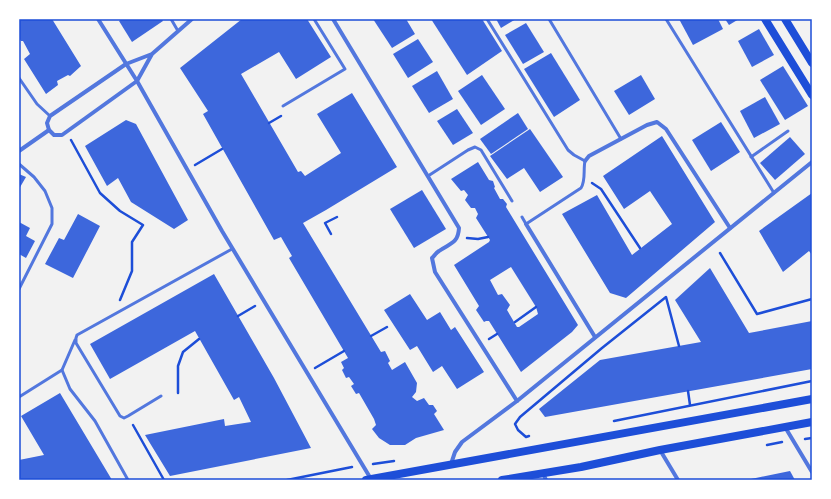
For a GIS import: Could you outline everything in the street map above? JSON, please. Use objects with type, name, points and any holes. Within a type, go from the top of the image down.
[{"type":"main road","points":[[765,19],[812,95]]},
{"type":"main road","points":[[786,19],[812,63]]},
{"type":"main road","points":[[369,480],[812,400]]},
{"type":"main road","points":[[502,480],[544,476],[581,466],[660,450],[812,422]]},
{"type":"street","points":[[98,19],[137,81],[232,249],[307,373],[369,480]]},
{"type":"street","points":[[152,54],[126,64],[50,116],[47,123],[49,130],[54,135],[62,135],[137,81],[152,54],[192,19]]},
{"type":"street","points":[[333,19],[459,228],[459,236],[454,242],[438,252],[432,258],[435,272],[517,401]]},
{"type":"street","points":[[585,161],[589,156],[647,125],[657,122],[666,129],[730,228]]},
{"type":"street","points":[[19,150],[49,130]]},
{"type":"street","points":[[451,465],[455,452],[462,442],[517,401],[812,162]]},
{"type":"street","points":[[526,224],[595,337]]},
{"type":"street","points":[[785,427],[812,472]]},
{"type":"street","points":[[660,450],[678,480]]},
{"type":"lane","points":[[171,19],[178,31]]},
{"type":"lane","points":[[283,106],[345,69],[314,19]]},
{"type":"lane","points":[[487,19],[568,150],[585,161],[583,184],[581,188],[526,224],[522,217]]},
{"type":"lane","points":[[549,19],[621,139]]},
{"type":"lane","points":[[666,19],[774,192]]},
{"type":"lane","points":[[19,78],[37,104],[50,116]]},
{"type":"lane","points":[[751,157],[788,131]]},
{"type":"lane","points":[[428,176],[475,147],[481,150],[512,201]]},
{"type":"lane","points":[[19,164],[34,177],[45,191],[52,208],[52,224],[19,289]]},
{"type":"lane","points":[[19,398],[62,370],[77,335],[232,249]]},
{"type":"lane","points":[[76,338],[76,343],[120,416],[124,418],[161,396]]},
{"type":"lane","points":[[62,370],[70,388],[95,421],[128,480]]},
{"type":"path","points":[[269,123],[278,118]]},
{"type":"path","points":[[73,144],[100,193],[120,211],[143,225],[132,242],[132,270],[113,316]]},
{"type":"path","points":[[187,169],[222,149]]},
{"type":"path","points":[[601,189],[640,248]]},
{"type":"path","points":[[331,234],[325,223],[337,216]]},
{"type":"path","points":[[459,236],[478,239],[488,237]]},
{"type":"path","points":[[720,253],[757,314],[812,299]]},
{"type":"path","points":[[534,436],[526,437],[518,430],[516,424],[520,418],[602,348],[666,297],[679,346]]},
{"type":"path","points":[[514,322],[536,307]]},
{"type":"path","points":[[238,316],[252,308]]},
{"type":"path","points":[[371,336],[387,327]]},
{"type":"path","points":[[178,393],[178,366],[183,352],[199,339]]},
{"type":"path","points":[[307,373],[344,351]]},
{"type":"path","points":[[612,421],[812,381]]},
{"type":"path","points":[[688,391],[690,405]]},
{"type":"path","points":[[136,432],[164,480]]},
{"type":"building","points":[[19,19],[52,19],[81,66],[70,76],[68,75],[57,81],[58,85],[46,94],[24,59],[30,54],[23,41],[19,38]]},
{"type":"building","points":[[122,19],[162,19],[163,21],[132,42],[119,21]]},
{"type":"building","points":[[242,19],[307,19],[331,57],[296,79],[279,52],[241,74],[298,172],[301,171],[305,176],[341,153],[317,114],[352,93],[397,167],[303,223],[381,352],[385,351],[390,361],[388,363],[392,370],[405,362],[417,383],[416,392],[412,397],[417,401],[424,398],[429,405],[433,405],[437,411],[434,414],[444,430],[416,438],[405,445],[390,445],[379,438],[372,429],[376,425],[374,419],[359,393],[356,394],[351,386],[354,384],[349,377],[346,378],[342,370],[344,368],[341,362],[348,358],[289,258],[292,256],[281,237],[274,240],[203,114],[208,111],[180,68]]},
{"type":"building","points":[[373,19],[406,19],[415,34],[392,48]]},
{"type":"building","points":[[431,19],[482,19],[502,51],[467,75]]},
{"type":"building","points":[[496,19],[516,19],[501,28]]},
{"type":"building","points":[[679,19],[718,19],[723,29],[693,45]]},
{"type":"building","points":[[725,19],[739,19],[729,25]]},
{"type":"building","points":[[526,23],[544,52],[523,64],[505,35]]},
{"type":"building","points":[[759,29],[774,55],[752,67],[738,41]]},
{"type":"building","points":[[418,39],[433,62],[408,78],[393,54]]},
{"type":"building","points":[[551,53],[580,100],[554,117],[524,69]]},
{"type":"building","points":[[783,66],[808,106],[785,120],[760,80]]},
{"type":"building","points":[[437,71],[453,99],[429,113],[412,86]]},
{"type":"building","points":[[482,75],[505,109],[481,125],[458,91]]},
{"type":"building","points":[[641,75],[655,99],[629,115],[614,91]]},
{"type":"building","points":[[765,97],[780,124],[754,138],[740,111]]},
{"type":"building","points":[[457,109],[473,133],[453,145],[437,121]]},
{"type":"building","points":[[518,113],[528,129],[491,154],[480,139]]},
{"type":"building","points":[[126,120],[136,124],[188,220],[174,229],[131,202],[118,178],[107,186],[85,146]]},
{"type":"building","points":[[721,122],[740,152],[711,171],[692,140]]},
{"type":"building","points":[[530,129],[563,177],[540,192],[524,168],[507,179],[490,156]]},
{"type":"building","points":[[662,136],[715,222],[626,298],[610,293],[562,214],[597,195],[632,255],[672,224],[650,191],[624,209],[603,176]]},
{"type":"building","points":[[790,137],[805,154],[775,180],[760,163]]},
{"type":"building","points":[[478,162],[489,180],[493,181],[494,188],[500,199],[503,199],[507,204],[506,207],[578,325],[572,332],[521,372],[489,321],[484,322],[476,310],[479,306],[454,265],[490,240],[476,218],[478,214],[475,208],[471,208],[465,200],[468,195],[464,190],[461,191],[451,179]],"holes":[[[511,267],[536,307],[538,314],[517,327],[507,310],[510,305],[502,294],[498,295],[490,280]]]},
{"type":"building","points":[[19,174],[26,177],[19,189]]},
{"type":"building","points":[[422,190],[446,229],[414,248],[390,209]]},
{"type":"building","points":[[812,193],[812,255],[809,251],[783,272],[759,231]]},
{"type":"building","points":[[78,214],[100,226],[73,278],[45,264],[59,238],[64,240]]},
{"type":"building","points":[[19,222],[30,228],[26,236],[35,241],[26,258],[19,254]]},
{"type":"building","points":[[710,268],[749,333],[812,321],[812,369],[545,417],[539,409],[600,360],[701,342],[675,300]]},
{"type":"building","points":[[214,274],[274,378],[311,448],[170,476],[145,435],[224,419],[225,426],[251,422],[239,397],[234,400],[195,331],[110,379],[90,344]]},
{"type":"building","points":[[410,294],[427,320],[440,312],[451,330],[455,327],[484,372],[457,389],[442,366],[433,372],[417,346],[410,350],[384,310]]},
{"type":"building","points":[[60,393],[112,480],[19,480],[19,460],[44,455],[21,416]]},
{"type":"building","points":[[790,471],[795,480],[751,480],[751,479]]}]
